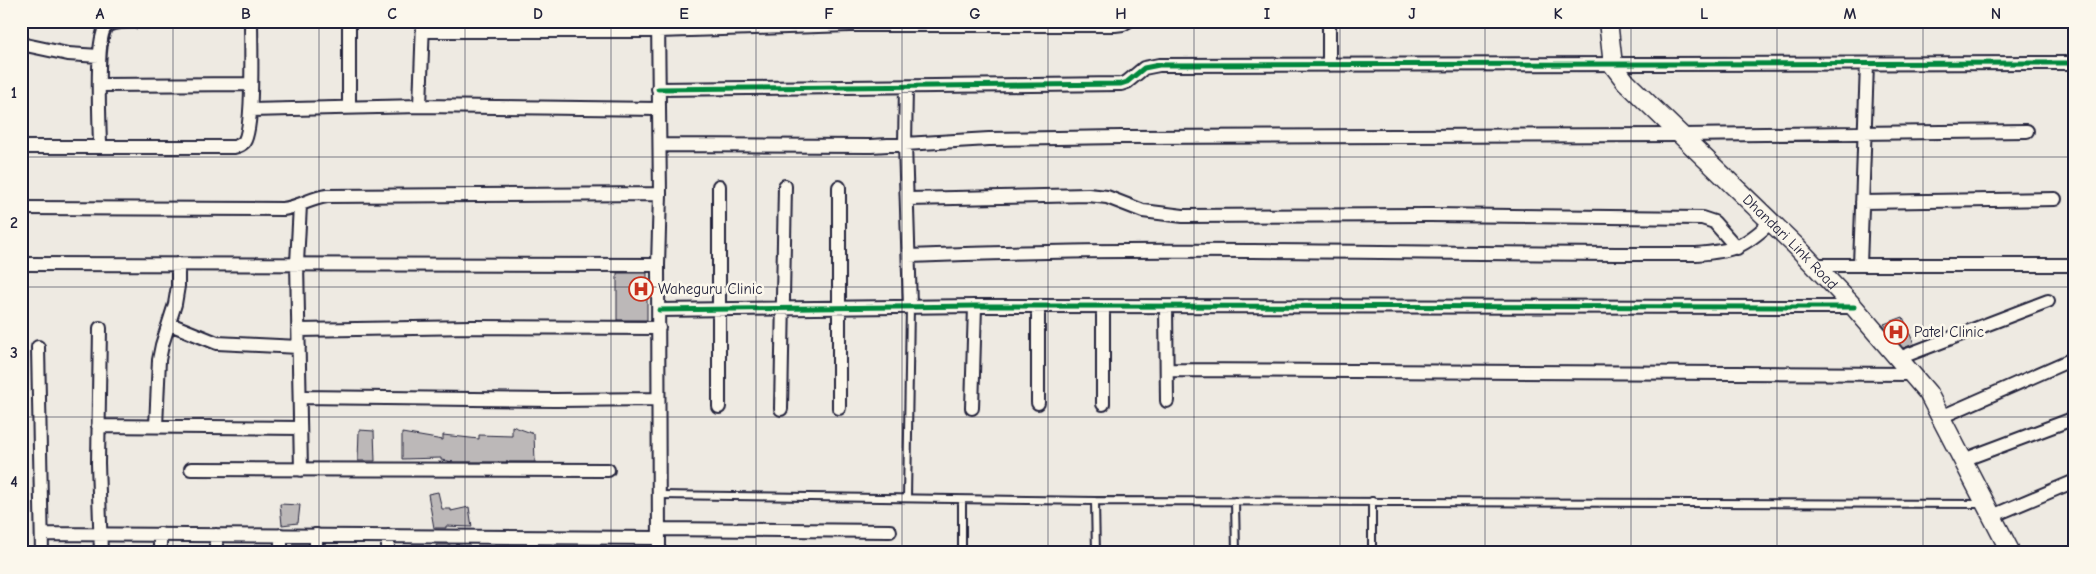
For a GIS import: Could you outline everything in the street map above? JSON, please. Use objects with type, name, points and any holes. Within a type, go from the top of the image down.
[{"type":"street","points":[[100,147],[99,56],[102,32],[106,26],[114,22],[158,21]]},
{"type":"street","points":[[21,147],[234,147],[241,145],[245,140],[250,110],[251,21]]},
{"type":"street","points":[[349,21],[349,106]]},
{"type":"street","points":[[420,106],[423,26],[1115,25],[1128,21]]},
{"type":"street","points":[[1329,21],[1329,65]]},
{"type":"street","points":[[1608,21],[1613,65]]},
{"type":"street","points":[[658,26],[660,145],[658,264],[659,553]]},
{"type":"street","points":[[21,44],[68,54],[99,56]]},
{"type":"street","points":[[658,89],[1120,84],[1127,82],[1144,68],[1159,65],[2075,63]]},
{"type":"street","points":[[1860,266],[1867,64]]},
{"type":"street","name":"Dhandari Link Road","points":[[1613,65],[1626,82],[1771,222],[1854,307],[1913,374],[1928,393],[1941,416],[2012,553]]},
{"type":"street","points":[[100,85],[250,84]]},
{"type":"street","points":[[906,87],[905,144],[910,306]]},
{"type":"street","points":[[250,110],[349,106],[659,109]]},
{"type":"street","points":[[660,145],[905,144],[989,139],[1121,137],[1680,135],[2027,131]]},
{"type":"street","points":[[719,407],[720,186]]},
{"type":"street","points":[[781,409],[785,186]]},
{"type":"street","points":[[839,187],[839,408]]},
{"type":"street","points":[[21,208],[274,209],[292,208],[315,198],[327,196],[660,194]]},
{"type":"street","points":[[908,199],[1088,195],[1107,197],[1143,211],[1183,216],[1430,215],[1702,218],[1714,222],[1737,248]]},
{"type":"street","points":[[1862,202],[2055,198]]},
{"type":"street","points":[[300,205],[297,263],[301,470]]},
{"type":"street","points":[[909,256],[991,252],[1241,251],[1696,254],[1737,248],[1752,240],[1771,222]]},
{"type":"street","points":[[21,264],[658,264]]},
{"type":"street","points":[[156,426],[159,360],[177,296],[178,264]]},
{"type":"street","points":[[1814,266],[2075,265]]},
{"type":"street","points":[[1899,358],[2048,301]]},
{"type":"street","points":[[659,310],[910,306],[1854,307]]},
{"type":"street","points":[[972,408],[975,306]]},
{"type":"street","points":[[1038,306],[1038,402]]},
{"type":"street","points":[[1103,307],[1103,404]]},
{"type":"street","points":[[1166,307],[1167,401]]},
{"type":"street","points":[[170,324],[217,343],[299,347]]},
{"type":"street","points":[[299,330],[471,327],[659,328]]},
{"type":"street","points":[[100,328],[98,426],[101,553]]},
{"type":"street","points":[[38,347],[42,553]]},
{"type":"street","points":[[1941,416],[2075,358]]},
{"type":"street","points":[[1167,370],[1913,374]]},
{"type":"street","points":[[300,397],[545,400],[658,399]]},
{"type":"street","points":[[1963,460],[2075,418]]},
{"type":"street","points":[[98,426],[300,428]]},
{"type":"street","points":[[190,470],[608,470]]},
{"type":"street","points":[[1989,510],[2075,481]]},
{"type":"street","points":[[42,534],[388,536],[890,531]]},
{"type":"street","points":[[160,534],[160,553]]},
{"type":"street","points":[[216,535],[216,553]]},
{"type":"street","points":[[282,535],[282,553]]},
{"type":"street","points":[[316,535],[316,553]]},
{"type":"street","points":[[388,536],[388,553]]},
{"type":"lane","points":[[907,498],[910,306]]},
{"type":"lane","points":[[658,495],[962,500],[1372,501],[1989,510]]},
{"type":"lane","points":[[962,500],[962,553]]},
{"type":"lane","points":[[1095,501],[1096,553]]},
{"type":"lane","points":[[1235,501],[1236,553]]},
{"type":"lane","points":[[1372,501],[1372,553]]},
{"type":"building","points":[[617,273],[647,273],[647,320],[617,320]]},
{"type":"building","points":[[1903,317],[1914,344],[1903,348],[1884,324]]},
{"type":"building","points":[[512,426],[534,434],[535,462],[454,462],[441,460],[441,458],[402,459],[402,433],[443,440],[443,435],[479,439],[479,435],[512,436]]},
{"type":"building","points":[[359,430],[374,431],[375,461],[358,461]]},
{"type":"building","points":[[438,492],[442,509],[451,509],[451,511],[469,507],[472,527],[446,526],[446,528],[434,528],[428,494]]},
{"type":"building","points":[[280,504],[300,505],[298,523],[282,525]]},
{"type":"building","points":[[436,545],[450,545],[452,553],[438,553]]},
{"type":"cycle path","points":[[658,89],[1121,84],[1127,82],[1144,68],[1159,65],[2075,63]]},
{"type":"cycle path","points":[[659,310],[975,306],[1854,307]]},
{"type":"place","name":"Waheguru Clinic","points":[[641,289]]},
{"type":"place","name":"Patel Clinic","points":[[1896,332]]}]
